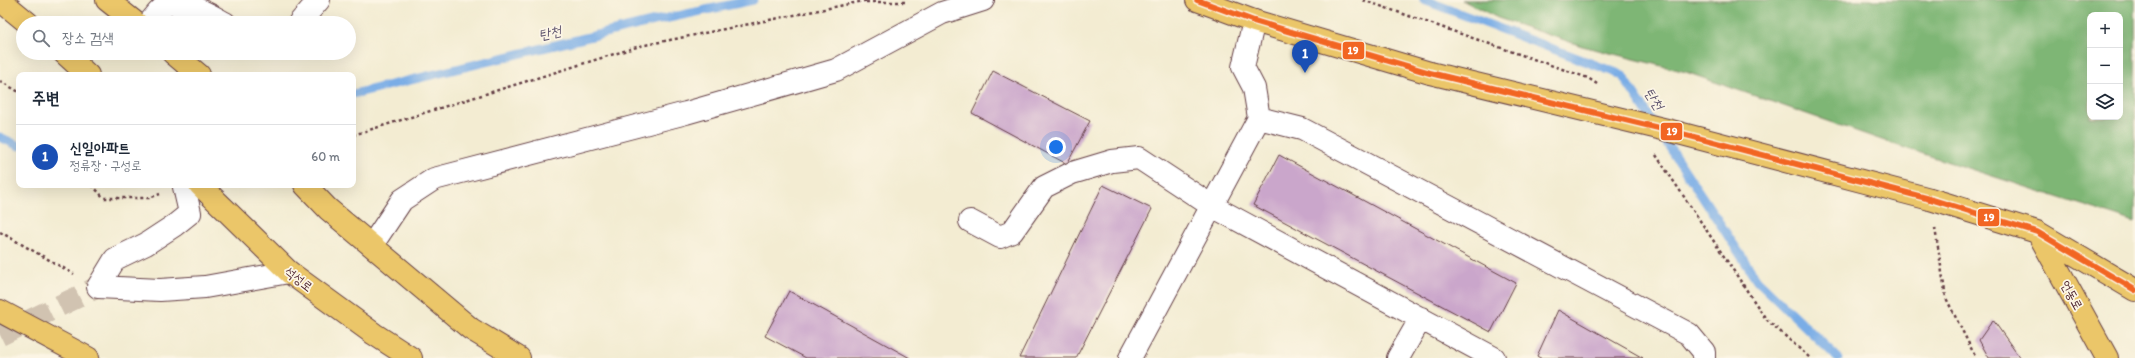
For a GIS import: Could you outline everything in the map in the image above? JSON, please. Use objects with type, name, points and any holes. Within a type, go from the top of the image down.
[{"type":"main road","points":[[0,0],[19,16]]},
{"type":"main road","points":[[107,0],[127,16]]},
{"type":"main road","points":[[1197,0],[1254,22],[1430,73],[1671,131],[1930,199],[2038,232],[2135,290]]},
{"type":"main road","points":[[72,60],[85,72]]},
{"type":"main road","points":[[182,60],[195,71]]},
{"type":"main road","name":"석성로","points":[[194,188],[260,244],[289,272],[374,334],[410,358]]},
{"type":"main road","points":[[308,188],[328,208],[471,329],[519,358]]},
{"type":"main road","name":"언동로","points":[[2038,232],[2107,358]]},
{"type":"main road","points":[[0,311],[88,358]]},
{"type":"main road","points":[[374,334],[397,358]]},
{"type":"street","points":[[305,16],[319,0]]},
{"type":"street","points":[[372,245],[402,200],[434,179],[686,113],[836,70],[942,13],[984,0]]},
{"type":"street","points":[[156,16],[165,6],[180,2],[212,16]]},
{"type":"street","points":[[1130,358],[1259,118],[1254,88],[1243,67],[1254,22]]},
{"type":"street","points":[[1259,118],[1302,129],[1689,334],[1704,352],[1704,358]]},
{"type":"street","points":[[970,221],[1000,236],[1012,232],[1044,187],[1072,172],[1112,161],[1140,158],[1212,206],[1494,358]]},
{"type":"street","points":[[192,188],[190,213],[146,244],[115,259],[98,287],[160,290],[205,287],[289,272]]},
{"type":"street","points":[[1398,358],[1421,318]]},
{"type":"path","points":[[356,134],[640,46],[869,0]]},
{"type":"path","points":[[1363,0],[1588,78],[1600,86]]},
{"type":"path","points":[[0,81],[16,90]]},
{"type":"path","points":[[1653,150],[1766,320],[1810,358]]},
{"type":"path","points":[[94,188],[104,198],[149,198],[185,188]]},
{"type":"path","points":[[1930,199],[1946,298],[1976,358]]},
{"type":"path","points":[[0,232],[98,287]]},
{"type":"green space","points":[[1462,0],[2135,0],[2135,222],[1902,147],[1686,72],[1582,46],[1498,18]]},
{"type":"building","points":[[993,71],[1090,121],[1067,164],[972,113]]},
{"type":"building","points":[[1279,155],[1516,283],[1491,332],[1253,205]]},
{"type":"building","points":[[1103,185],[1152,209],[1076,358],[1019,358]]},
{"type":"building","points":[[789,291],[910,358],[806,358],[765,336]]},
{"type":"building","points":[[1558,310],[1643,358],[1540,358],[1537,356]]},
{"type":"building","points":[[1993,320],[2020,358],[1989,358],[1979,340]]},
{"type":"waterway","name":"탄천","points":[[356,93],[659,20],[753,0]]},
{"type":"waterway","name":"탄천","points":[[1424,0],[1622,75],[1757,280],[1838,358]]},
{"type":"waterway","name":"탄천","points":[[0,137],[16,145]]},
{"type":"tunnel","points":[[0,335],[98,287]]},
{"type":"transit line","name":"19","points":[[1197,0],[1254,21],[1430,73],[1671,131],[1930,199],[2037,232],[2135,290]]},
{"type":"place","name":"신일아파트","points":[[1305,73]]}]
